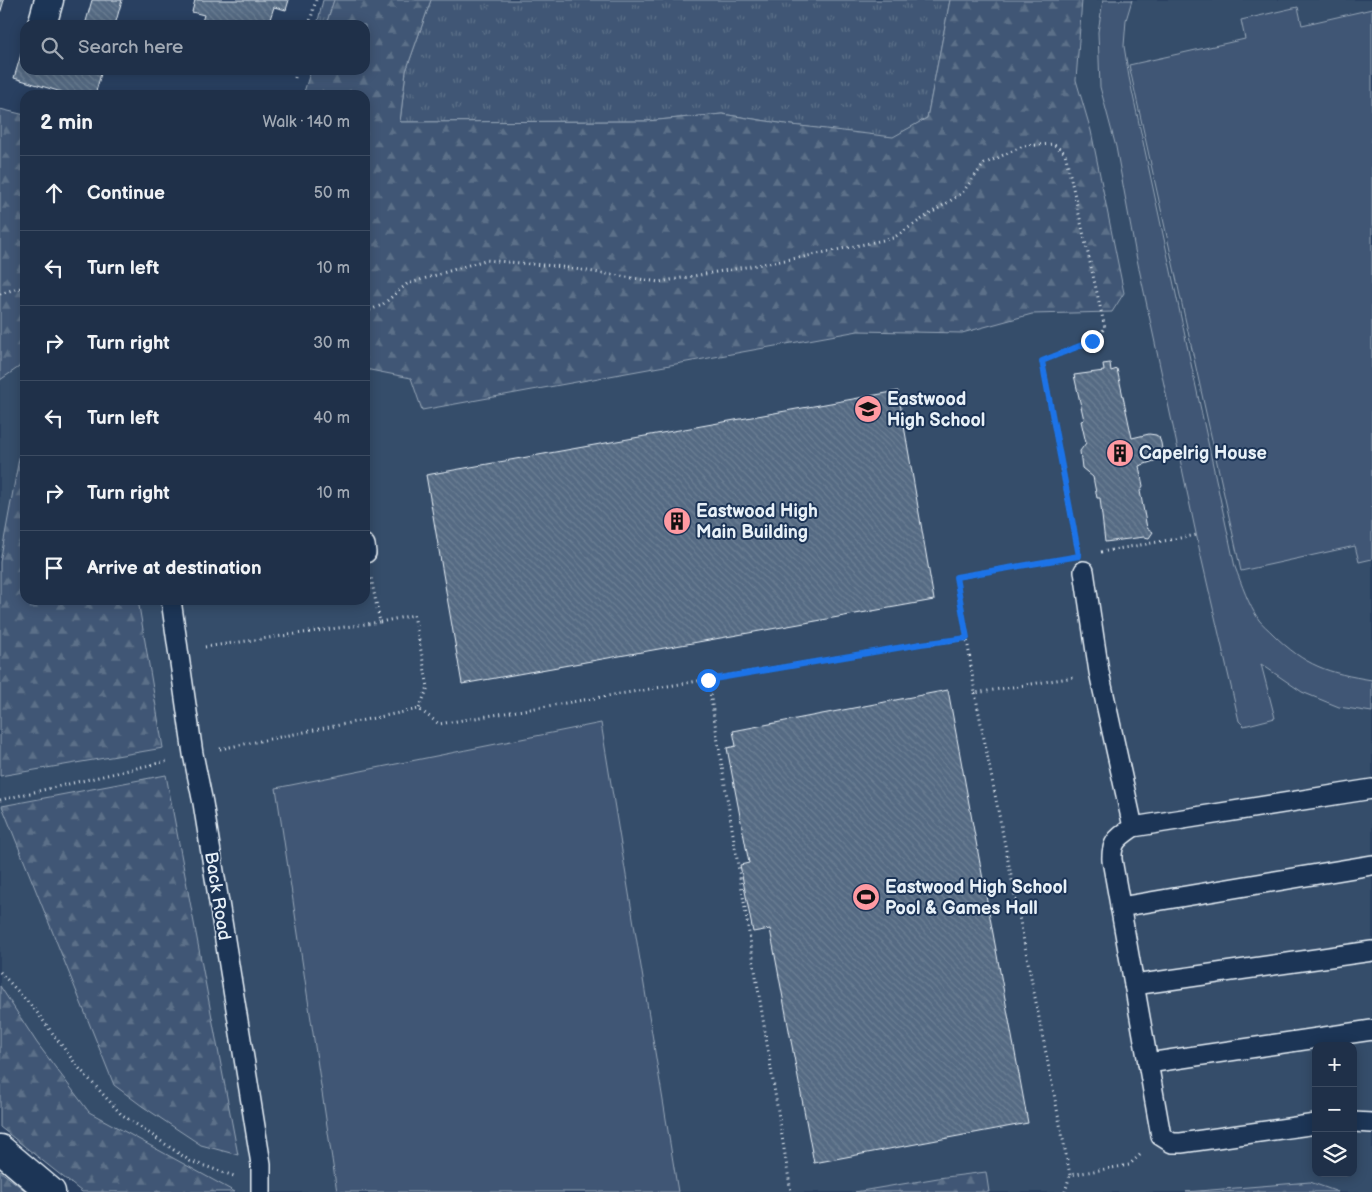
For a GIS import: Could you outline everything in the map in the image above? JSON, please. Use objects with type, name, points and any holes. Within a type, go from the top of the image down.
[{"type":"street","points":[[43,20],[49,0]]},
{"type":"street","points":[[0,1150],[52,1192]]},
{"type":"lane","points":[[1081,563],[1100,672],[1132,827]]},
{"type":"lane","name":"Back Road","points":[[173,605],[194,754],[258,1144],[261,1164],[261,1189]]},
{"type":"lane","points":[[1312,1125],[1181,1143],[1172,1143],[1161,1136],[1111,849],[1118,837],[1132,827],[1372,789]]},
{"type":"lane","points":[[1120,907],[1372,865]]},
{"type":"lane","points":[[1134,985],[1372,951]]},
{"type":"lane","points":[[1148,1063],[1372,1030]]},
{"type":"path","points":[[310,20],[316,0]]},
{"type":"path","points":[[370,310],[382,305],[407,284],[486,260],[555,266],[659,282],[803,257],[893,238],[962,193],[984,164],[1023,146],[1053,144],[1065,153],[1104,328],[1092,341],[1042,361],[1081,563]]},
{"type":"path","points":[[0,294],[20,288]]},
{"type":"path","points":[[1065,1192],[1070,1175],[975,693],[956,577],[1081,563],[1197,536]]},
{"type":"path","points":[[370,570],[380,622]]},
{"type":"path","points":[[179,651],[380,622],[414,615],[428,687],[419,710]]},
{"type":"path","points":[[0,800],[194,754],[419,710],[439,724],[967,638]]},
{"type":"path","points":[[975,693],[1100,672]]},
{"type":"path","points":[[708,680],[791,1192]]},
{"type":"path","points":[[0,972],[36,1011],[78,1067],[121,1114],[190,1161],[261,1189]]},
{"type":"path","points":[[1070,1175],[1129,1165],[1161,1136]]},
{"type":"shaded area","name":"Eastwood High School","points":[[986,0],[1372,0],[1372,1192],[82,1192],[0,1127],[0,218],[20,218],[20,605],[370,605],[370,212],[871,201]]},
{"type":"green space","points":[[323,0],[334,0],[328,20],[318,20]]},
{"type":"green space","points":[[334,0],[431,0],[406,71],[400,122],[647,121],[722,114],[792,125],[893,137],[927,118],[950,0],[1082,0],[1076,80],[1091,131],[1124,293],[1112,312],[1032,314],[962,333],[858,331],[422,410],[411,378],[370,370],[370,90],[305,90],[309,75],[370,75],[370,20],[328,20]]},
{"type":"green space","points":[[431,0],[950,0],[927,118],[893,138],[722,114],[647,121],[400,122],[406,71]]},
{"type":"green space","points":[[1103,0],[1132,0],[1126,20],[1124,46],[1129,77],[1235,567],[1255,614],[1285,645],[1307,661],[1330,671],[1372,680],[1372,712],[1339,707],[1302,692],[1261,664],[1275,718],[1244,726],[1239,721],[1200,552],[1135,250],[1116,147],[1100,87],[1098,32]]},
{"type":"green space","points":[[1298,7],[1302,25],[1372,9],[1372,559],[1359,562],[1355,546],[1241,571],[1129,65],[1245,39],[1241,20]]},
{"type":"green space","points":[[0,109],[20,114],[20,366],[0,380]]},
{"type":"green space","points":[[20,453],[20,605],[139,605],[163,748],[0,776],[0,562]]},
{"type":"green space","points":[[601,723],[678,1192],[337,1192],[276,788]]},
{"type":"green space","points":[[166,775],[238,1155],[201,1145],[114,1085],[2,806]]},
{"type":"green space","points":[[0,986],[37,1043],[89,1112],[235,1192],[82,1192],[0,1127]]},
{"type":"green space","points":[[0,1171],[27,1192],[0,1192]]},
{"type":"green space","points":[[986,1172],[989,1192],[855,1192],[938,1178]]},
{"type":"green space","points":[[1310,1182],[1338,1192],[1186,1192]]},
{"type":"building","points":[[0,0],[4,0],[0,14]]},
{"type":"building","points":[[92,0],[122,0],[116,20],[86,20]]},
{"type":"building","points":[[195,0],[289,0],[286,10],[274,7],[270,20],[202,20],[204,15],[192,12]]},
{"type":"building","points":[[20,58],[20,75],[101,75],[96,90],[55,90],[14,78]]},
{"type":"building","name":"Capelrig House","points":[[1110,363],[1111,371],[1117,369],[1132,438],[1149,434],[1156,435],[1161,443],[1162,449],[1157,460],[1139,466],[1143,486],[1140,491],[1147,528],[1153,532],[1149,538],[1105,542],[1100,498],[1097,498],[1093,477],[1082,468],[1080,451],[1086,443],[1081,421],[1084,420],[1074,375],[1104,371],[1103,364]]},
{"type":"building","name":"Eastwood High Main Building","points":[[898,391],[934,600],[462,684],[426,475]]},
{"type":"building","name":"Eastwood High School Pool & Games Hall","points":[[948,690],[1028,1123],[814,1163],[770,929],[753,932],[740,865],[749,863],[727,748],[736,746],[733,731]]},
{"type":"place","name":"Eastwood High School","points":[[868,409]]},
{"type":"place","name":"Capelrig House","points":[[1120,453]]},
{"type":"place","name":"Eastwood High Main Building","points":[[677,521]]},
{"type":"place","name":"Eastwood High School Pool & Games Hall","points":[[866,897]]},
{"type":"route","points":[[708,680],[967,638],[956,577],[1079,556],[1042,361],[1092,341]]}]
